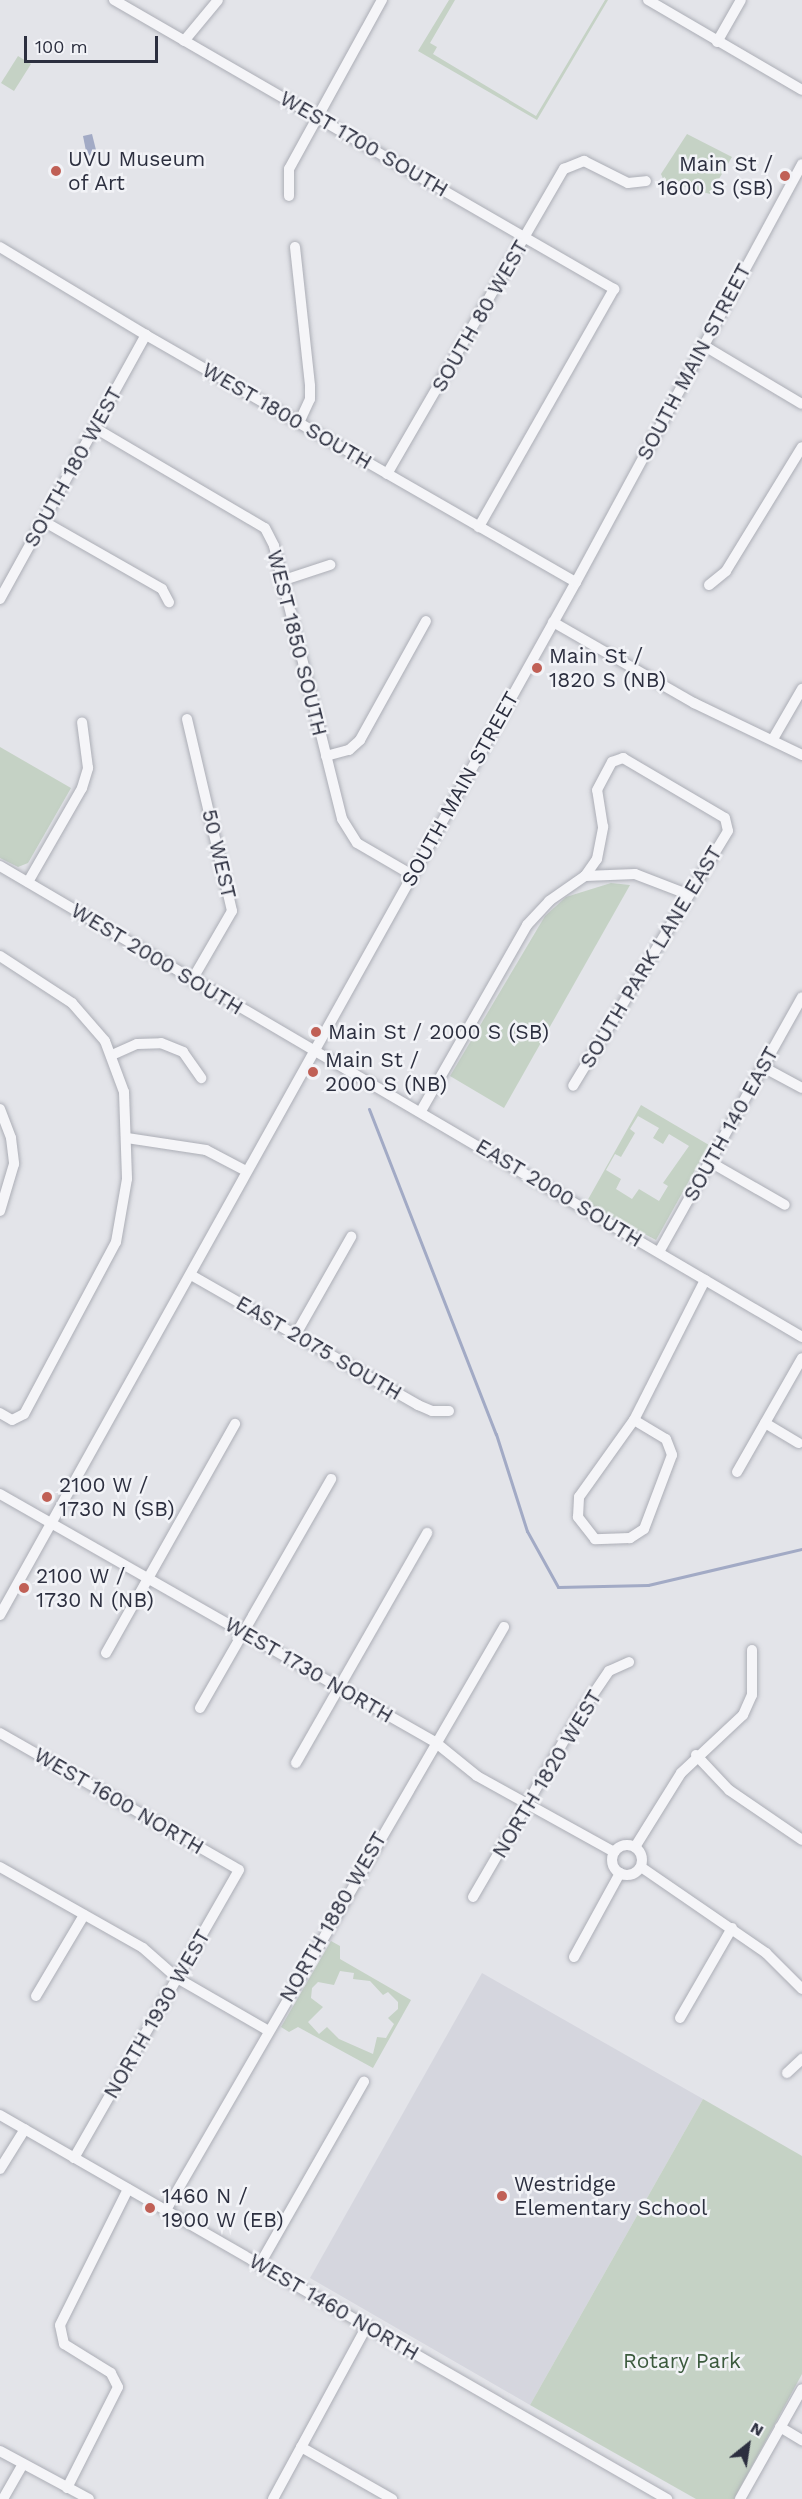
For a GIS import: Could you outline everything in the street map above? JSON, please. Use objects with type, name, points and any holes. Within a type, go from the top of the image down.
[{"type":"street","name":"WEST 1700 SOUTH","points":[[114,0],[614,289],[479,527]]},
{"type":"street","points":[[184,41],[218,0]]},
{"type":"street","points":[[289,196],[289,169],[382,0]]},
{"type":"street","points":[[648,0],[802,90]]},
{"type":"street","points":[[717,42],[741,0]]},
{"type":"street","name":"SOUTH 80 WEST","points":[[387,474],[564,170],[576,162],[588,162],[628,183],[646,182]]},
{"type":"street","name":"SOUTH MAIN STREET","points":[[0,1615],[169,1317],[246,1171],[576,582],[802,164]]},
{"type":"street","name":"WEST 1800 SOUTH","points":[[0,247],[146,335],[576,582]]},
{"type":"street","points":[[295,248],[310,386],[310,399],[299,423]]},
{"type":"street","name":"SOUTH 180 WEST","points":[[0,599],[146,335]]},
{"type":"street","points":[[703,345],[802,404]]},
{"type":"street","name":"WEST 1850 SOUTH","points":[[95,428],[266,528],[342,819],[357,843],[412,875]]},
{"type":"street","points":[[710,585],[726,571],[802,447]]},
{"type":"street","points":[[43,521],[162,589],[169,602]]},
{"type":"street","points":[[281,581],[330,565]]},
{"type":"street","points":[[326,756],[349,750],[360,740],[426,621]]},
{"type":"street","points":[[553,622],[694,703],[773,739],[802,755]]},
{"type":"street","points":[[773,739],[802,689]]},
{"type":"street","name":"50 WEST","points":[[187,719],[232,911],[192,980]]},
{"type":"street","points":[[28,882],[82,788],[88,768],[82,722]]},
{"type":"street","name":"SOUTH PARK LANE EAST","points":[[573,1086],[687,894],[726,835],[725,818],[619,758],[612,762],[597,790],[603,838],[597,859],[585,876]]},
{"type":"street","name":"WEST 2000 SOUTH","points":[[0,866],[314,1051]]},
{"type":"street","points":[[421,1111],[531,920],[549,901],[585,876],[635,874],[687,894]]},
{"type":"street","points":[[0,956],[72,1003],[95,1027],[112,1055],[124,1092],[127,1138],[126,1198],[116,1242],[24,1414],[12,1420],[0,1413]]},
{"type":"street","name":"SOUTH 140 EAST","points":[[659,1252],[802,997]]},
{"type":"street","points":[[112,1055],[137,1044],[161,1043],[183,1052],[201,1078]]},
{"type":"street","name":"EAST 2000 SOUTH","points":[[314,1051],[421,1111],[802,1337]]},
{"type":"street","points":[[763,1067],[802,1089]]},
{"type":"street","points":[[0,1109],[11,1138],[14,1164],[0,1211]]},
{"type":"street","points":[[127,1138],[206,1150],[246,1171]]},
{"type":"street","points":[[710,1162],[785,1205]]},
{"type":"street","points":[[296,1334],[351,1237]]},
{"type":"street","name":"EAST 2075 SOUTH","points":[[191,1275],[418,1405],[432,1411],[449,1411]]},
{"type":"street","points":[[634,1420],[666,1439],[672,1448],[672,1455],[644,1529],[630,1538],[595,1539],[578,1517],[579,1497],[634,1420],[705,1280]]},
{"type":"street","points":[[737,1472],[802,1359]]},
{"type":"street","points":[[765,1423],[798,1443]]},
{"type":"street","points":[[106,1653],[147,1577],[236,1424]]},
{"type":"street","points":[[200,1708],[331,1479]]},
{"type":"street","name":"WEST 1730 NORTH","points":[[0,1494],[435,1742],[477,1776],[614,1852]]},
{"type":"street","points":[[296,1762],[427,1533]]},
{"type":"street","name":"NORTH 1880 WEST","points":[[166,2210],[267,2030],[504,1627]]},
{"type":"street","points":[[635,1847],[696,1755],[743,1715],[752,1695],[752,1650]]},
{"type":"street","name":"NORTH 1820 WEST","points":[[473,1897],[577,1718],[609,1671],[629,1662]]},
{"type":"street","name":"WEST 1600 NORTH","points":[[0,1733],[239,1869]]},
{"type":"street","points":[[696,1755],[729,1790],[802,1840]]},
{"type":"street","points":[[624,1845],[635,1847],[642,1856],[641,1867],[631,1874],[620,1873],[613,1863],[614,1852],[624,1845]]},
{"type":"street","points":[[0,1867],[143,1948],[177,1978],[267,2030]]},
{"type":"street","points":[[641,1867],[766,1953],[802,1989]]},
{"type":"street","name":"NORTH 1930 WEST","points":[[74,2158],[239,1869]]},
{"type":"street","points":[[573,1957],[620,1873]]},
{"type":"street","points":[[36,1996],[84,1915]]},
{"type":"street","points":[[680,2018],[732,1928]]},
{"type":"street","points":[[787,2073],[802,2059]]},
{"type":"street","points":[[260,2264],[364,2082]]},
{"type":"street","name":"WEST 1460 NORTH","points":[[0,2115],[668,2499]]},
{"type":"street","points":[[0,2169],[25,2129]]},
{"type":"street","points":[[67,2488],[116,2395],[117,2381],[111,2373],[67,2347],[60,2338],[60,2325],[128,2189]]},
{"type":"street","points":[[273,2499],[367,2326]]},
{"type":"street","points":[[740,2499],[802,2389]]},
{"type":"street","points":[[780,2427],[802,2440]]},
{"type":"street","points":[[301,2447],[393,2499]]},
{"type":"street","points":[[0,2451],[89,2499]]},
{"type":"street","points":[[3,2499],[22,2464]]},
{"type":"shaded area","name":"Westridge Elementary School","points":[[482,1973],[703,2099],[530,2405],[310,2278]]},
{"type":"green space","points":[[449,0],[455,0],[430,43],[437,47],[433,54],[536,116],[605,0],[608,0],[537,120],[418,51]]},
{"type":"green space","points":[[18,56],[31,64],[14,91],[1,83]]},
{"type":"green space","points":[[687,134],[732,157],[710,194],[664,181],[661,174]]},
{"type":"green space","points":[[0,747],[71,788],[28,863],[18,867],[0,858]]},
{"type":"green space","points":[[611,883],[630,885],[504,1108],[450,1076],[545,916],[566,897]]},
{"type":"green space","points":[[641,1105],[709,1145],[656,1240],[586,1203]],"holes":[[[638,1116],[659,1128],[653,1138],[663,1144],[669,1134],[689,1146],[663,1183],[668,1186],[659,1201],[639,1189],[632,1199],[616,1189],[621,1179],[606,1170],[615,1154],[621,1157],[635,1133],[630,1129]]]},
{"type":"green space","points":[[331,1941],[340,1946],[340,1959],[411,2000],[373,2068],[298,2027],[289,2032],[281,2027]],"holes":[[[340,1971],[354,1973],[353,1979],[370,1981],[383,1995],[388,1992],[398,2002],[398,2009],[388,2018],[394,2024],[386,2038],[377,2037],[373,2054],[339,2039],[327,2027],[319,2034],[308,2022],[323,2007],[311,1998],[312,1988],[318,1982],[334,1985]]]},
{"type":"green space","name":"Rotary Park","points":[[703,2099],[802,2156],[802,2374],[734,2499],[696,2499],[530,2405]]},
{"type":"water","points":[[92,134],[97,154],[87,156],[83,136]]},
{"type":"waterway","points":[[369,1109],[496,1434],[527,1531],[558,1587],[648,1585],[802,1549]]},
{"type":"place","name":"UVU Museum of Art","points":[[56,171]]},
{"type":"place","name":"Main St / 1600 S (SB)","points":[[785,176]]},
{"type":"place","name":"Main St / 1820 S (NB)","points":[[537,668]]},
{"type":"place","name":"Main St / 2000 S (SB)","points":[[316,1032]]},
{"type":"place","name":"Main St / 2000 S (NB)","points":[[313,1072]]},
{"type":"place","name":"2100 W / 1730 N (SB)","points":[[47,1497]]},
{"type":"place","name":"2100 W / 1730 N (NB)","points":[[24,1588]]},
{"type":"place","name":"Westridge Elementary School","points":[[502,2196]]},
{"type":"place","name":"1460 N / 1900 W (EB)","points":[[150,2208]]}]
